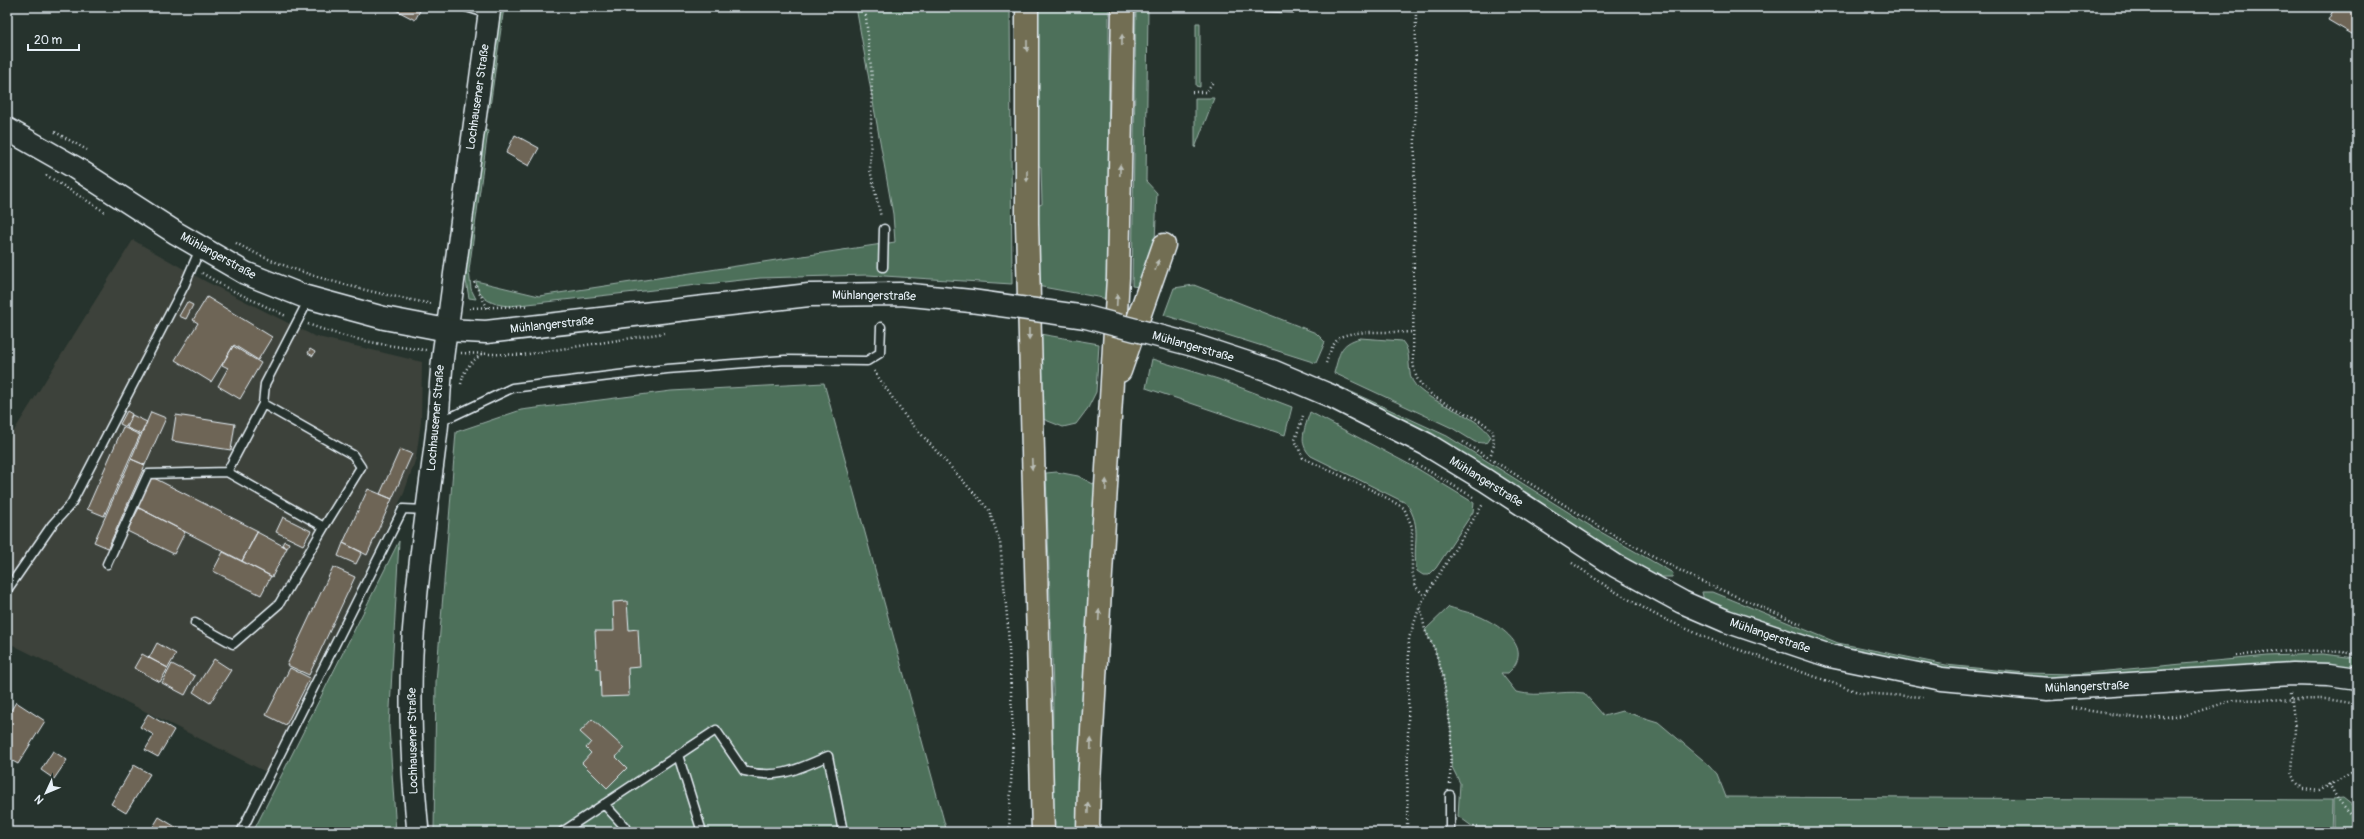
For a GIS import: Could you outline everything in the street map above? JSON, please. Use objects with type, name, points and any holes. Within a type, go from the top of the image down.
[{"type":"highway","points":[[1027,7],[1027,223],[1043,832]]},
{"type":"highway","points":[[1088,832],[1088,783],[1118,277],[1123,7]]},
{"type":"highway","points":[[1112,394],[1164,245]]},
{"type":"main road","name":"Mühlangerstraße","points":[[7,129],[74,167],[201,248],[245,273],[310,298],[384,318],[447,330],[486,332],[809,295],[901,294],[971,301],[1086,318],[1193,345],[1279,373],[1331,396],[1426,444],[1486,480],[1616,566],[1682,602],[1726,621],[1830,656],[1942,679],[2048,689],[2292,674],[2329,675],[2357,679]]},
{"type":"street","name":"Lochhausener Straße","points":[[418,832],[415,799],[412,677],[415,613],[439,419],[442,351],[447,330],[490,11]]},
{"type":"lane","points":[[466,7],[490,11]]},
{"type":"lane","points":[[883,267],[884,229]]},
{"type":"lane","points":[[7,590],[52,525],[71,504],[184,286],[201,248]]},
{"type":"lane","points":[[227,472],[264,404],[265,384],[310,298]]},
{"type":"lane","points":[[439,419],[454,416],[512,388],[667,369],[785,360],[867,361],[880,353],[881,327]]},
{"type":"lane","points":[[196,623],[233,644],[279,604],[360,467],[353,455],[264,404]]},
{"type":"lane","points":[[107,564],[148,474],[227,472],[324,527]]},
{"type":"lane","points":[[241,832],[403,509],[427,510]]},
{"type":"lane","points":[[563,832],[716,730],[744,771],[761,776],[788,773],[828,756],[843,832]]},
{"type":"lane","points":[[678,755],[702,832]]},
{"type":"lane","points":[[1450,795],[1450,832]]},
{"type":"lane","points":[[604,804],[625,827],[624,832]]},
{"type":"path","points":[[865,7],[872,78],[870,170],[884,229]]},
{"type":"path","points":[[1416,7],[1413,362],[1417,379],[1441,400],[1482,420],[1493,431],[1494,445],[1490,457],[1610,533],[1696,579],[1804,625]]},
{"type":"path","points":[[1192,92],[1206,92],[1213,82]]},
{"type":"path","points":[[48,128],[89,151]]},
{"type":"path","points":[[231,240],[250,251],[317,276],[386,296],[450,306]]},
{"type":"path","points":[[460,387],[463,373],[470,362],[482,354],[488,309]]},
{"type":"path","points":[[442,351],[522,355],[671,332]]},
{"type":"path","points":[[1326,363],[1332,347],[1339,338],[1351,334],[1413,332]]},
{"type":"path","points":[[867,361],[905,416],[988,510],[1000,542],[1008,627],[1013,736],[1009,832]]},
{"type":"path","points":[[1303,416],[1295,440],[1303,458],[1378,493],[1404,508],[1412,527],[1412,571],[1416,587],[1425,596]]},
{"type":"path","points":[[1405,456],[1483,504],[1420,605],[1409,638],[1406,832]]},
{"type":"path","points":[[1420,605],[1425,630],[1434,650],[1442,676],[1451,731],[1450,795]]},
{"type":"path","points":[[2235,656],[2279,650],[2334,651],[2357,654]]},
{"type":"path","points":[[2292,674],[2291,699],[2295,730],[2292,772],[2296,782],[2303,789],[2311,792],[2319,791],[2350,772],[2357,775]]},
{"type":"path","points":[[2329,784],[2340,803],[2357,821]]},
{"type":"shaded area","points":[[133,240],[203,280],[314,336],[422,362],[421,422],[416,458],[404,493],[266,772],[7,642],[7,442]]},
{"type":"green space","points":[[498,7],[504,7],[490,107],[487,106]]},
{"type":"green space","points":[[856,7],[1010,7],[1012,284],[868,275],[760,278],[510,306],[493,303],[483,297],[477,287],[476,281],[539,296],[895,242],[893,214]]},
{"type":"green space","points":[[1037,7],[1109,7],[1108,299],[1037,286],[1035,207],[1042,204],[1041,167],[1036,164]]},
{"type":"green space","points":[[1136,7],[1148,7],[1146,181],[1157,193],[1155,242],[1139,287],[1132,286]]},
{"type":"green space","points":[[1196,23],[1200,23],[1200,87],[1196,86]]},
{"type":"green space","points":[[1195,98],[1214,98],[1195,148]]},
{"type":"green space","points":[[486,130],[488,131],[469,270],[471,289],[476,299],[469,298],[466,281],[467,252],[482,133]]},
{"type":"green space","points":[[1194,285],[1316,333],[1325,342],[1316,363],[1164,315],[1174,288]]},
{"type":"green space","points":[[1040,334],[1099,344],[1096,392],[1088,408],[1076,424],[1063,427],[1043,419]]},
{"type":"green space","points":[[1360,338],[1402,341],[1408,351],[1410,375],[1416,386],[1434,399],[1476,422],[1491,437],[1488,442],[1475,442],[1452,428],[1334,373],[1341,350],[1348,343]]},
{"type":"green space","points":[[1152,359],[1218,379],[1292,407],[1285,435],[1146,388]]},
{"type":"green space","points":[[824,383],[947,832],[434,832],[436,682],[456,432],[521,410],[671,391]]},
{"type":"green space","points":[[1332,383],[1447,436],[1592,527],[1673,573],[1672,577],[1658,577],[1619,557],[1332,386]]},
{"type":"green space","points":[[1310,412],[1418,469],[1474,503],[1473,512],[1436,568],[1429,575],[1423,575],[1417,571],[1415,553],[1416,529],[1411,512],[1406,503],[1311,456],[1307,451],[1304,446],[1303,435]]},
{"type":"green space","points":[[1057,472],[1078,476],[1095,485],[1084,663],[1077,832],[1052,832],[1053,690],[1046,473]]},
{"type":"green space","points":[[399,541],[389,727],[396,832],[253,832]]},
{"type":"green space","points":[[1702,592],[1713,592],[1838,643],[1946,665],[2025,673],[2075,674],[2268,656],[2322,654],[2357,658],[2357,670],[2074,679],[2024,678],[1947,671],[1866,657],[1777,630],[1704,601]]},
{"type":"green space","points":[[1449,607],[1481,617],[1509,635],[1518,649],[1518,657],[1515,665],[1508,673],[1501,673],[1516,692],[1525,694],[1567,692],[1584,693],[1604,716],[1622,711],[1658,722],[1709,765],[1717,774],[1726,797],[2332,800],[2331,832],[2238,832],[2229,830],[2006,832],[1473,827],[1458,816],[1460,783],[1451,765],[1451,731],[1443,676],[1435,650],[1425,630]]},
{"type":"green space","points":[[2343,798],[2357,809],[2357,832],[2333,832],[2333,799]]},
{"type":"building","points":[[390,7],[422,7],[415,20]]},
{"type":"building","points":[[1260,7],[1295,7],[1295,13],[1260,12]]},
{"type":"building","points":[[2335,7],[2357,7],[2357,37],[2328,20]]},
{"type":"building","points":[[515,135],[539,148],[529,166],[506,153]]},
{"type":"building","points":[[207,297],[272,337],[258,360],[234,345],[211,382],[175,360],[198,323],[193,320]]},
{"type":"building","points":[[187,302],[193,305],[186,319],[179,316]]},
{"type":"building","points":[[233,346],[261,363],[240,399],[218,386],[228,368],[222,365]]},
{"type":"building","points":[[310,349],[315,352],[313,356],[308,353]]},
{"type":"building","points":[[127,411],[132,414],[126,427],[120,424]]},
{"type":"building","points":[[151,412],[166,418],[145,465],[131,459]]},
{"type":"building","points":[[132,415],[147,422],[141,434],[127,428]]},
{"type":"building","points":[[176,415],[235,424],[231,450],[172,441]]},
{"type":"building","points":[[123,427],[140,435],[104,516],[87,509]]},
{"type":"building","points":[[400,449],[412,454],[392,499],[380,494]]},
{"type":"building","points":[[131,459],[145,465],[108,548],[94,542]]},
{"type":"building","points":[[152,477],[258,531],[242,561],[137,507]]},
{"type":"building","points":[[368,489],[392,499],[367,555],[343,543]]},
{"type":"building","points":[[139,508],[185,532],[174,554],[127,531]]},
{"type":"building","points":[[283,517],[311,531],[303,545],[276,532]]},
{"type":"building","points":[[257,532],[287,548],[272,577],[242,561]]},
{"type":"building","points":[[284,541],[289,543],[287,548],[282,545]]},
{"type":"building","points":[[343,543],[362,552],[356,564],[338,556]]},
{"type":"building","points":[[223,552],[271,576],[261,595],[213,571]]},
{"type":"building","points":[[333,567],[355,577],[309,675],[287,665]]},
{"type":"building","points":[[627,601],[629,630],[638,629],[640,667],[628,668],[629,696],[601,697],[600,669],[597,669],[595,631],[614,631],[613,602]]},
{"type":"building","points":[[157,643],[176,654],[168,668],[149,658]]},
{"type":"building","points":[[142,654],[168,668],[160,682],[134,668]]},
{"type":"building","points":[[214,659],[231,670],[210,703],[193,692]]},
{"type":"building","points":[[172,664],[195,676],[185,695],[162,683]]},
{"type":"building","points":[[290,668],[310,678],[286,725],[266,715]]},
{"type":"building","points":[[16,702],[45,721],[18,764],[7,758],[7,717]]},
{"type":"building","points":[[148,714],[174,730],[158,757],[145,750],[154,735],[140,727]]},
{"type":"building","points":[[592,719],[624,748],[616,757],[627,768],[607,788],[582,763],[591,753],[586,748],[591,742],[580,732]]},
{"type":"building","points":[[53,751],[67,760],[54,779],[41,770]]},
{"type":"building","points":[[134,765],[150,774],[126,813],[111,804]]},
{"type":"building","points":[[159,817],[184,832],[150,832]]}]
